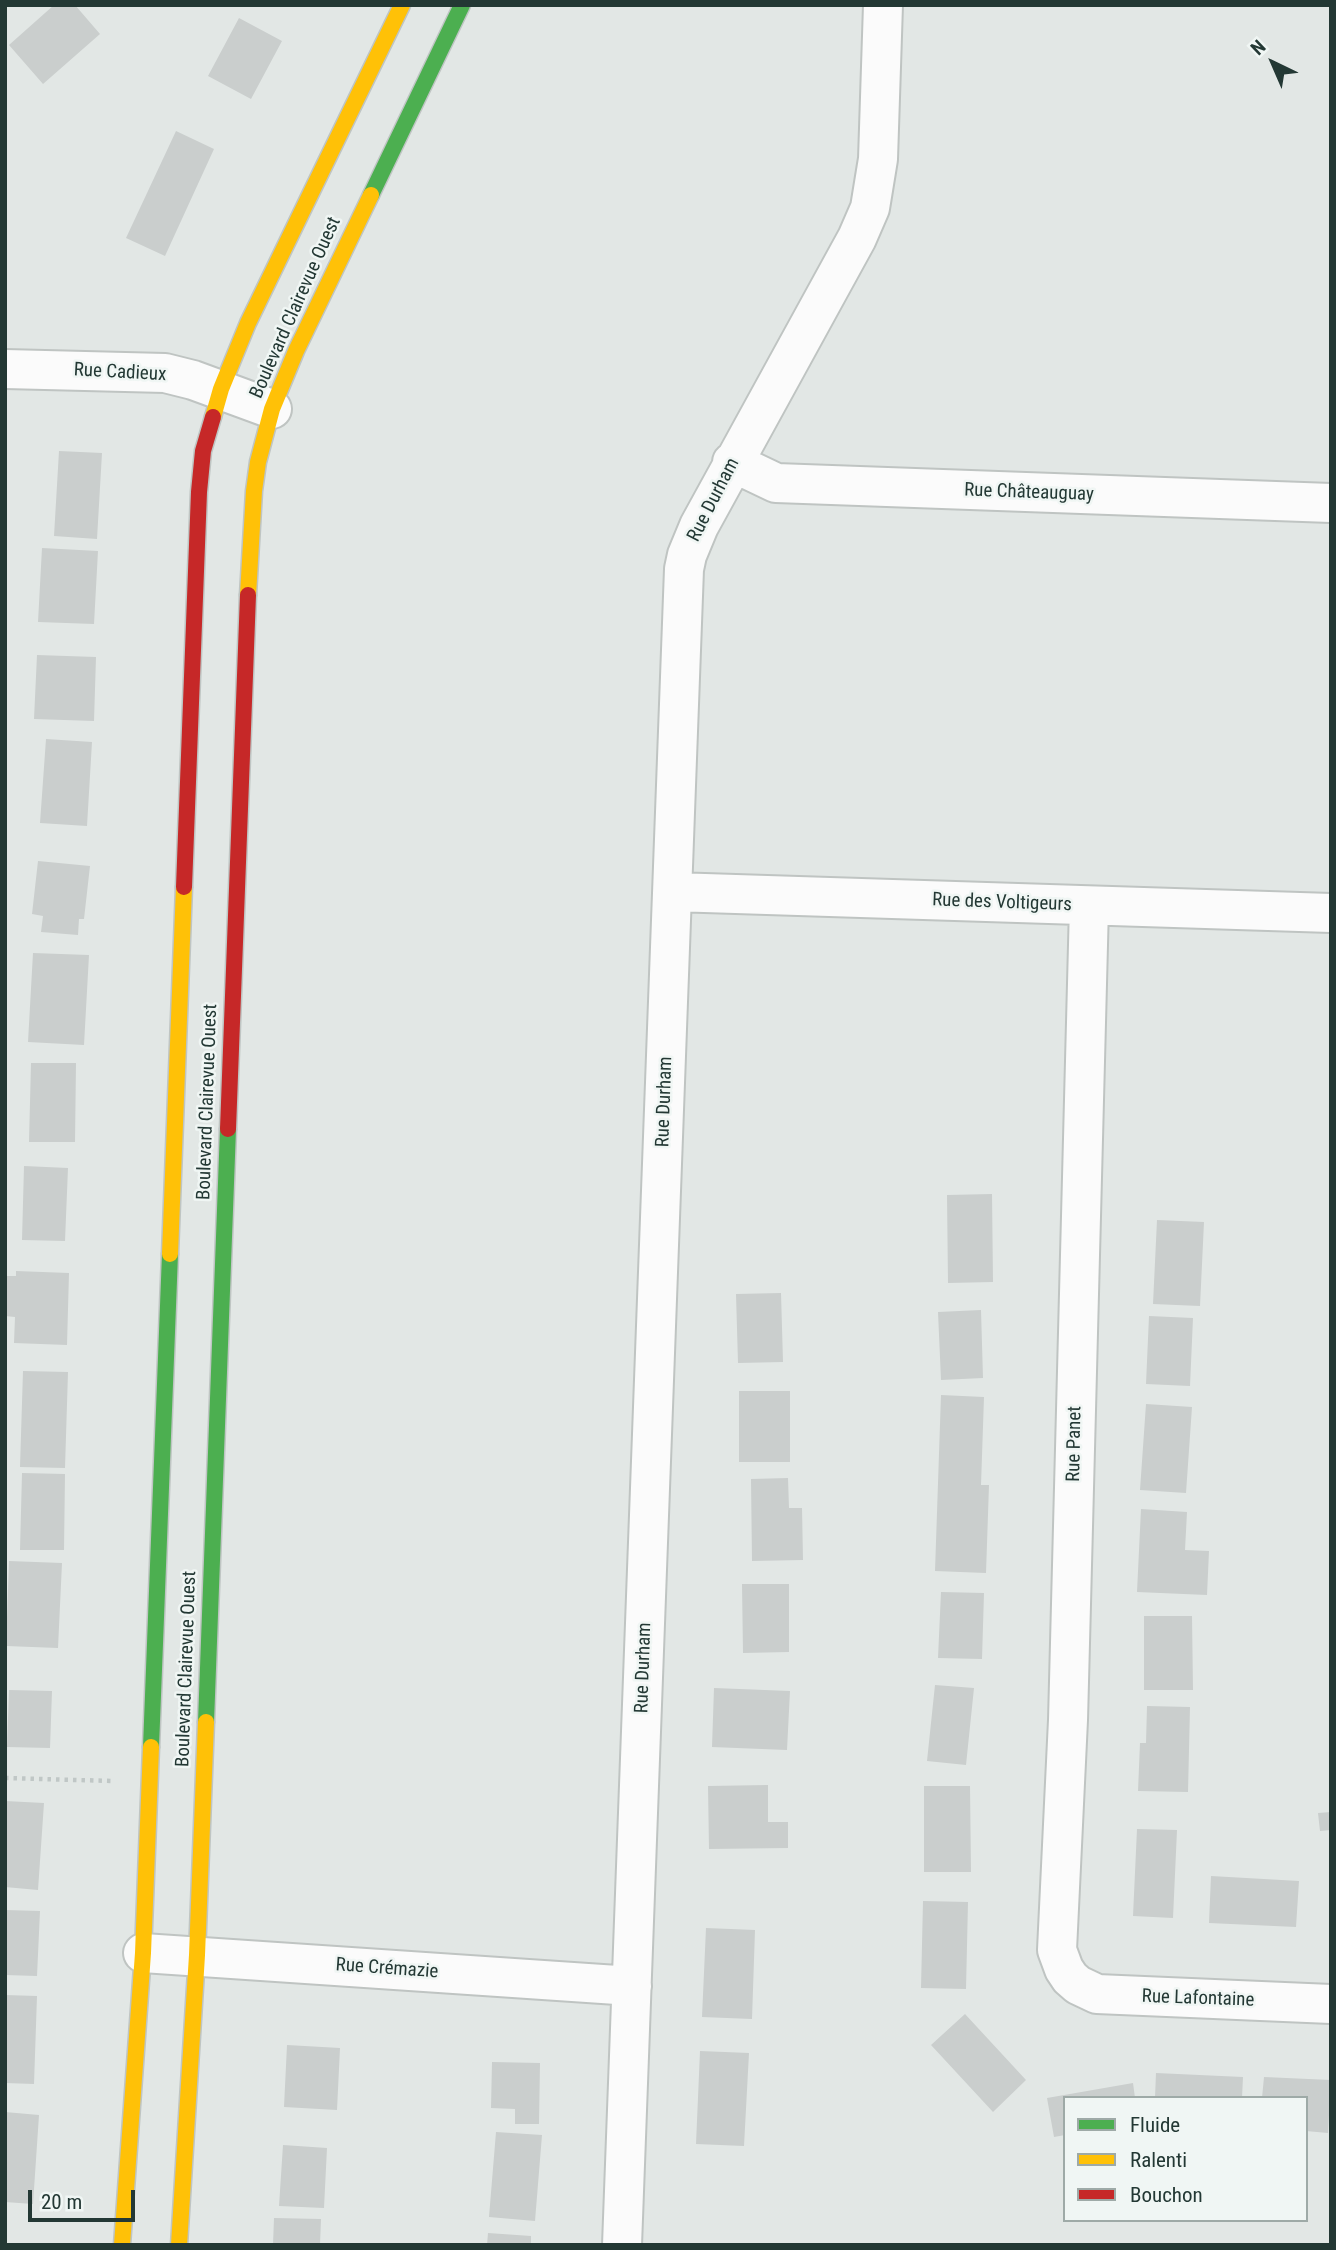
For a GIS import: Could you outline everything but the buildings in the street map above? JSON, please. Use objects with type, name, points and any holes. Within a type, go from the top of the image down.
[{"type":"street","name":"Boulevard Clairevue Ouest","points":[[122,2245],[143,1953],[199,492],[203,451],[221,389],[248,323],[402,5]]},
{"type":"street","name":"Boulevard Clairevue Ouest","points":[[179,2245],[197,1955],[250,540],[258,461],[272,409],[300,343],[463,5]]},
{"type":"street","name":"Rue Durham","points":[[622,2245],[684,569],[699,526],[857,238],[870,208],[878,159],[883,5]]},
{"type":"street","name":"Rue Cadieux","points":[[5,369],[165,373],[221,389],[272,409]]},
{"type":"street","name":"Rue Châteauguay","points":[[732,462],[776,483],[1331,503]]},
{"type":"street","name":"Rue des Voltigeurs","points":[[673,892],[1331,913]]},
{"type":"street","name":"Rue Panet","points":[[1070,1978],[1059,1960],[1056,1940],[1068,1720],[1088,906]]},
{"type":"street","name":"Rue Crémazie","points":[[143,1953],[632,1986]]},
{"type":"street","name":"Rue Lafontaine","points":[[1070,1978],[1087,1990],[1107,1996],[1331,2004]]},
{"type":"path","points":[[5,1778],[126,1781]]},
{"type":"traffic: fast","points":[[371,195],[462,5]]},
{"type":"traffic: fast","points":[[206,1722],[228,1129]]},
{"type":"traffic: fast","points":[[151,1747],[170,1254]]},
{"type":"traffic: slow","points":[[213,417],[221,389],[248,323],[402,5]]},
{"type":"traffic: slow","points":[[248,595],[254,491],[258,462],[272,409],[296,351],[371,195]]},
{"type":"traffic: slow","points":[[170,1254],[184,887]]},
{"type":"traffic: slow","points":[[179,2245],[197,1955],[206,1722]]},
{"type":"traffic: slow","points":[[122,2245],[143,1953],[151,1747]]},
{"type":"traffic: jam","points":[[184,887],[199,492],[203,451],[213,417]]},
{"type":"traffic: jam","points":[[228,1129],[248,595]]}]
